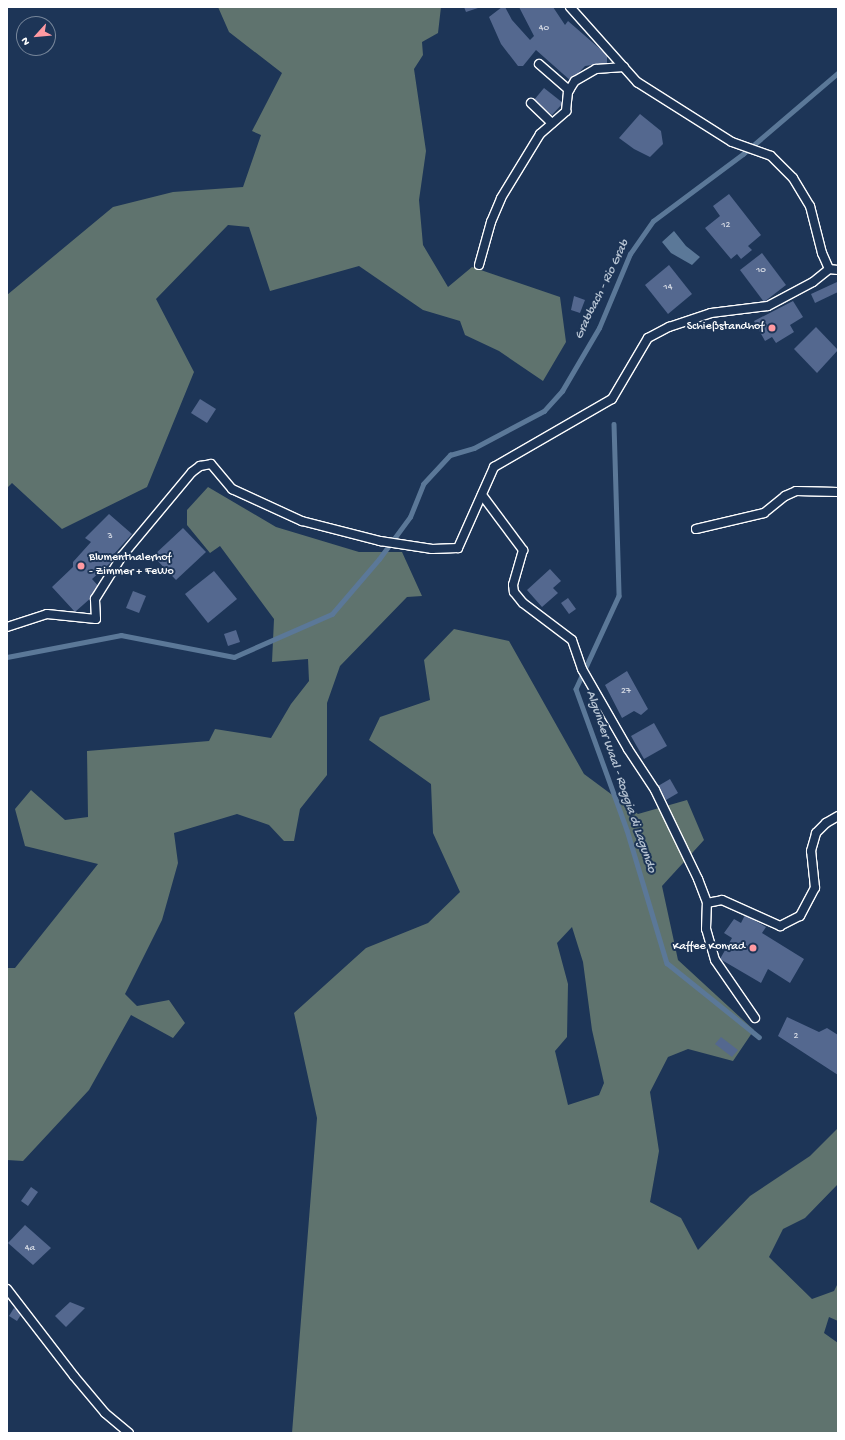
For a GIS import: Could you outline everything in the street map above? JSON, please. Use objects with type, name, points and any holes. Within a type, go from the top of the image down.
[{"type":"lane","points":[[570,7],[588,30],[637,82],[732,142],[771,156],[794,178],[810,206],[822,253],[829,269]]},
{"type":"lane","points":[[539,64],[569,90]]},
{"type":"lane","points":[[479,265],[491,222],[501,198],[540,134],[560,118],[566,111],[569,90],[586,73],[596,69],[624,67]]},
{"type":"lane","points":[[531,103],[552,123]]},
{"type":"lane","points":[[7,627],[47,614],[96,619],[95,599],[122,556],[200,466],[211,464],[232,489],[295,519],[380,542],[432,549],[458,548],[482,495],[485,481],[494,467],[612,399],[648,338],[659,331],[711,312],[768,306],[813,282],[829,269],[838,270]]},
{"type":"lane","points":[[696,529],[764,513],[785,496],[796,491],[838,492]]},
{"type":"lane","points":[[482,495],[523,550],[513,585],[514,592],[523,603],[574,644],[582,669],[628,749],[655,790],[698,879],[707,903],[706,929],[715,960],[755,1018]]},
{"type":"lane","points":[[707,903],[722,900],[780,926],[800,916],[815,888],[811,851],[816,833],[826,823],[838,816]]},
{"type":"lane","points":[[7,1289],[74,1376],[105,1413],[129,1433]]},
{"type":"green space","points":[[218,7],[441,7],[438,33],[422,42],[423,55],[414,69],[426,151],[419,200],[423,245],[448,287],[472,267],[560,297],[566,342],[543,381],[499,351],[465,335],[460,321],[423,310],[359,266],[270,291],[249,227],[228,225],[156,299],[194,372],[147,487],[62,529],[12,483],[7,488],[7,295],[113,207],[173,192],[243,187],[261,135],[252,131],[282,73],[229,32]]},
{"type":"green space","points":[[208,487],[276,527],[359,552],[402,552],[422,596],[407,597],[340,666],[327,703],[327,775],[300,809],[294,841],[284,841],[269,825],[237,814],[174,833],[178,863],[162,920],[125,994],[137,1006],[169,1000],[185,1023],[173,1038],[131,1015],[89,1090],[23,1161],[7,1160],[7,968],[15,968],[98,864],[25,846],[15,809],[31,790],[65,820],[88,817],[87,751],[209,741],[215,729],[271,738],[291,704],[309,681],[308,659],[272,662],[274,619],[220,546],[210,553],[187,525],[187,510]]},
{"type":"green space","points":[[454,629],[509,641],[584,774],[638,814],[687,800],[704,840],[662,886],[678,960],[754,1030],[733,1061],[688,1049],[668,1057],[650,1092],[659,1151],[650,1202],[681,1218],[698,1250],[750,1196],[810,1156],[838,1128],[838,1184],[805,1218],[783,1229],[769,1257],[812,1299],[834,1291],[838,1283],[838,1321],[829,1317],[824,1333],[838,1343],[838,1433],[292,1433],[317,1118],[294,1013],[366,948],[428,923],[460,892],[433,833],[431,784],[369,740],[380,717],[430,700],[424,660]],"holes":[[[572,927],[583,962],[592,1030],[604,1083],[599,1095],[568,1105],[555,1051],[567,1037],[568,984],[557,943]]]},
{"type":"water","points":[[674,231],[686,246],[700,257],[692,265],[671,253],[662,242]]},
{"type":"building","points":[[464,7],[481,7],[466,12]]},
{"type":"building","points":[[502,7],[505,7],[512,20],[530,40],[534,36],[519,7],[553,7],[565,25],[568,21],[607,55],[607,63],[585,66],[571,81],[536,50],[523,66],[518,66],[501,44],[489,17]]},
{"type":"building","points":[[544,88],[563,103],[552,115],[534,100]]},
{"type":"building","points":[[640,114],[661,131],[663,144],[650,157],[634,149],[619,138]]},
{"type":"building","points":[[729,194],[761,235],[748,246],[752,250],[741,259],[737,254],[731,259],[705,228],[720,216],[713,206]]},
{"type":"building","points":[[762,253],[786,285],[764,302],[740,270]]},
{"type":"building","points":[[669,265],[692,294],[668,314],[645,285]]},
{"type":"building","points":[[837,282],[838,292],[815,303],[811,294]]},
{"type":"building","points":[[574,296],[585,300],[580,313],[571,310]]},
{"type":"building","points":[[793,301],[803,317],[790,325],[794,332],[776,343],[772,337],[765,341],[754,321]]},
{"type":"building","points":[[816,327],[838,350],[817,373],[794,349]]},
{"type":"building","points":[[200,399],[216,409],[207,423],[191,413]]},
{"type":"building","points":[[109,514],[132,534],[114,554],[117,557],[92,579],[101,589],[75,612],[52,587],[73,567],[73,562],[91,542],[85,538]]},
{"type":"building","points":[[183,528],[206,552],[176,580],[153,556]]},
{"type":"building","points":[[550,569],[561,581],[553,588],[558,593],[542,607],[527,590]]},
{"type":"building","points":[[214,571],[237,599],[208,623],[185,594]]},
{"type":"building","points":[[133,591],[146,596],[139,613],[126,608]]},
{"type":"building","points":[[568,598],[576,609],[569,614],[561,603]]},
{"type":"building","points":[[236,630],[240,642],[228,646],[224,634]]},
{"type":"building","points":[[627,671],[648,709],[641,715],[634,711],[622,718],[605,685]]},
{"type":"building","points":[[654,723],[667,746],[644,759],[631,736]]},
{"type":"building","points":[[670,779],[678,793],[666,800],[658,786]]},
{"type":"building","points":[[745,915],[766,927],[762,933],[804,959],[790,983],[768,969],[761,983],[720,959],[732,938],[724,933],[734,919],[741,923]]},
{"type":"building","points":[[787,1017],[819,1032],[827,1028],[838,1035],[838,1075],[778,1036]]},
{"type":"building","points":[[721,1037],[738,1050],[732,1057],[715,1044]]},
{"type":"building","points":[[31,1187],[38,1192],[28,1206],[21,1201]]},
{"type":"building","points":[[25,1225],[51,1248],[33,1265],[8,1243]]},
{"type":"building","points":[[70,1302],[85,1308],[66,1327],[55,1316]]},
{"type":"building","points":[[14,1308],[22,1313],[17,1321],[9,1316]]},
{"type":"waterway","name":"Grabbach - Rio Grab","points":[[7,657],[121,635],[234,657],[332,614],[379,559],[410,517],[423,484],[450,455],[474,448],[544,411],[562,391],[599,328],[630,254],[653,221],[743,154],[838,73]]},
{"type":"waterway","name":"Algunder Waal - Roggia di Lagundo","points":[[614,424],[619,596],[576,689],[627,830],[667,963],[759,1037]]},
{"type":"place","name":"Schießstandhof","points":[[772,328]]},
{"type":"place","name":"Blumenthalerhof - Zimmer + FeWo","points":[[81,566]]},
{"type":"place","name":"Kaffee Konrad","points":[[753,948]]}]
